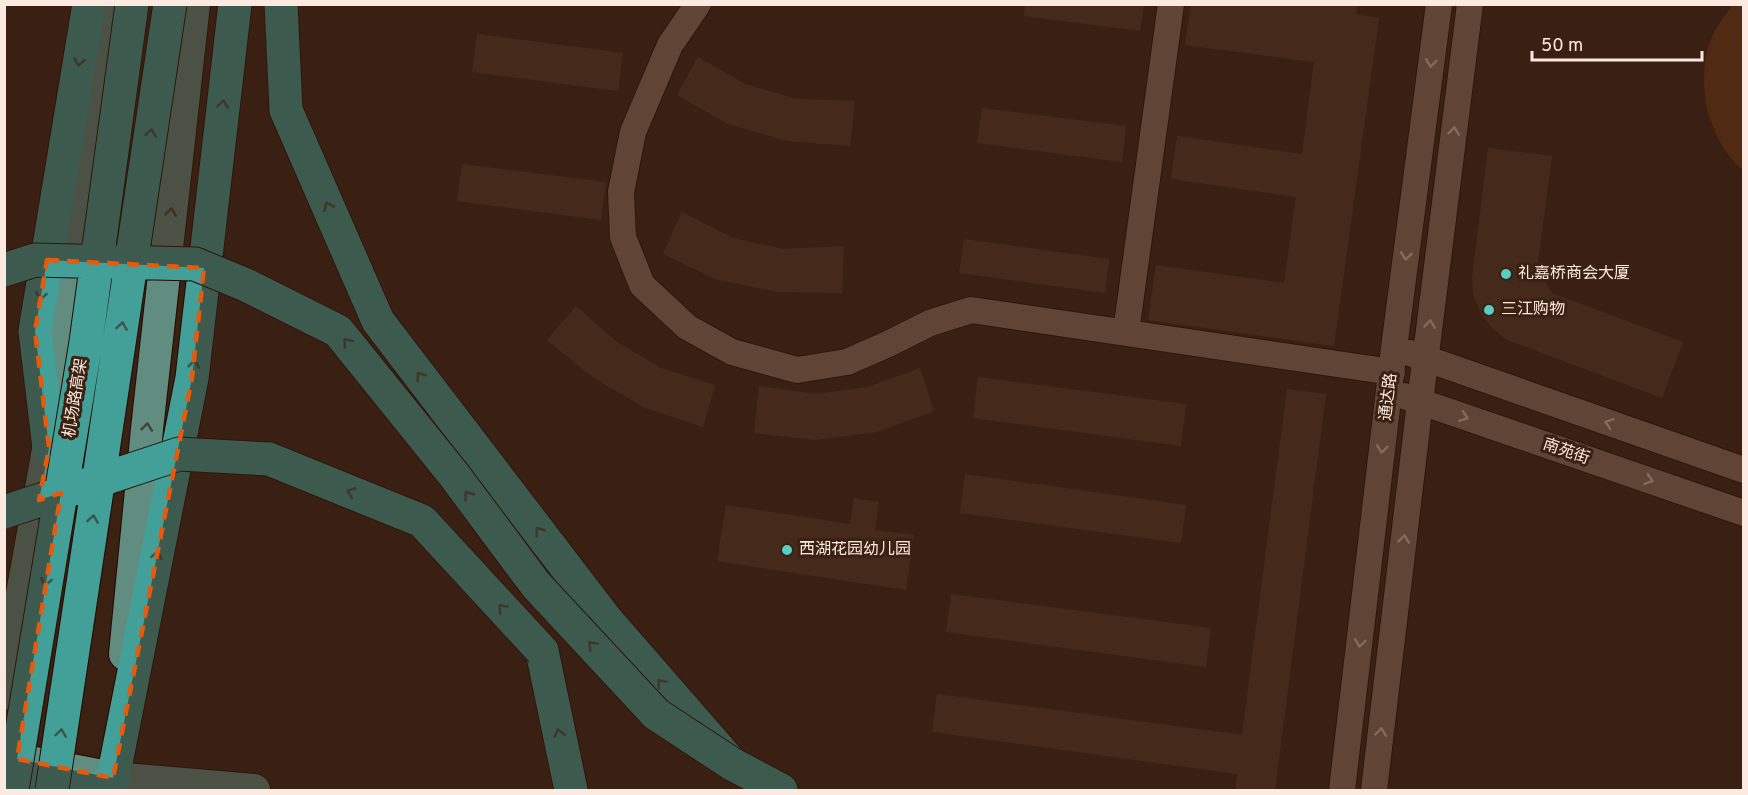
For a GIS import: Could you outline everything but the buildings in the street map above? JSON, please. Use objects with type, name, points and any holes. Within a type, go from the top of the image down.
[{"type":"highway","points":[[49,448],[35,331],[88,4]]},
{"type":"highway","name":"机场路高架","points":[[12,790],[86,342],[132,4]]},
{"type":"highway","points":[[52,790],[170,4]]},
{"type":"highway","points":[[4,775],[111,786],[192,378],[235,4]]},
{"type":"highway","points":[[281,4],[286,110],[378,321],[605,618],[732,764]]},
{"type":"highway","points":[[4,270],[35,260],[195,264],[246,285],[338,331],[454,475],[536,585],[656,714],[732,764],[781,790]]},
{"type":"highway","points":[[4,512],[178,454],[269,459],[422,521],[542,651],[571,790]]},
{"type":"main road","points":[[4,694],[58,393],[114,4]]},
{"type":"main road","points":[[111,786],[147,429],[194,4]]},
{"type":"main road","points":[[4,757],[111,786],[255,790]]},
{"type":"street","points":[[698,4],[670,45],[633,132],[621,192],[623,237],[642,285],[687,327],[732,352],[797,370],[847,362],[930,322],[971,310],[1392,370],[1426,359],[1743,470]]},
{"type":"street","points":[[1126,332],[1171,4]]},
{"type":"street","name":"通达路","points":[[1342,790],[1392,370],[1439,4]]},
{"type":"street","name":"通达路","points":[[1374,790],[1470,4]]},
{"type":"street","name":"南苑街","points":[[1392,370],[1420,402],[1743,513]]},
{"type":"highlighted area","points":[[47,260],[204,268],[192,378],[113,778],[17,759],[61,493],[39,500],[49,448],[35,331]]},
{"type":"shaded area","points":[[1733,4],[1743,5],[1743,170],[1731,158],[1714,129],[1705,95],[1705,61],[1709,45],[1716,29]]},
{"type":"place","name":"礼嘉桥商会大厦","points":[[1506,274]]},
{"type":"place","name":"三江购物","points":[[1489,310]]},
{"type":"place","name":"西湖花园幼儿园","points":[[787,550]]}]
